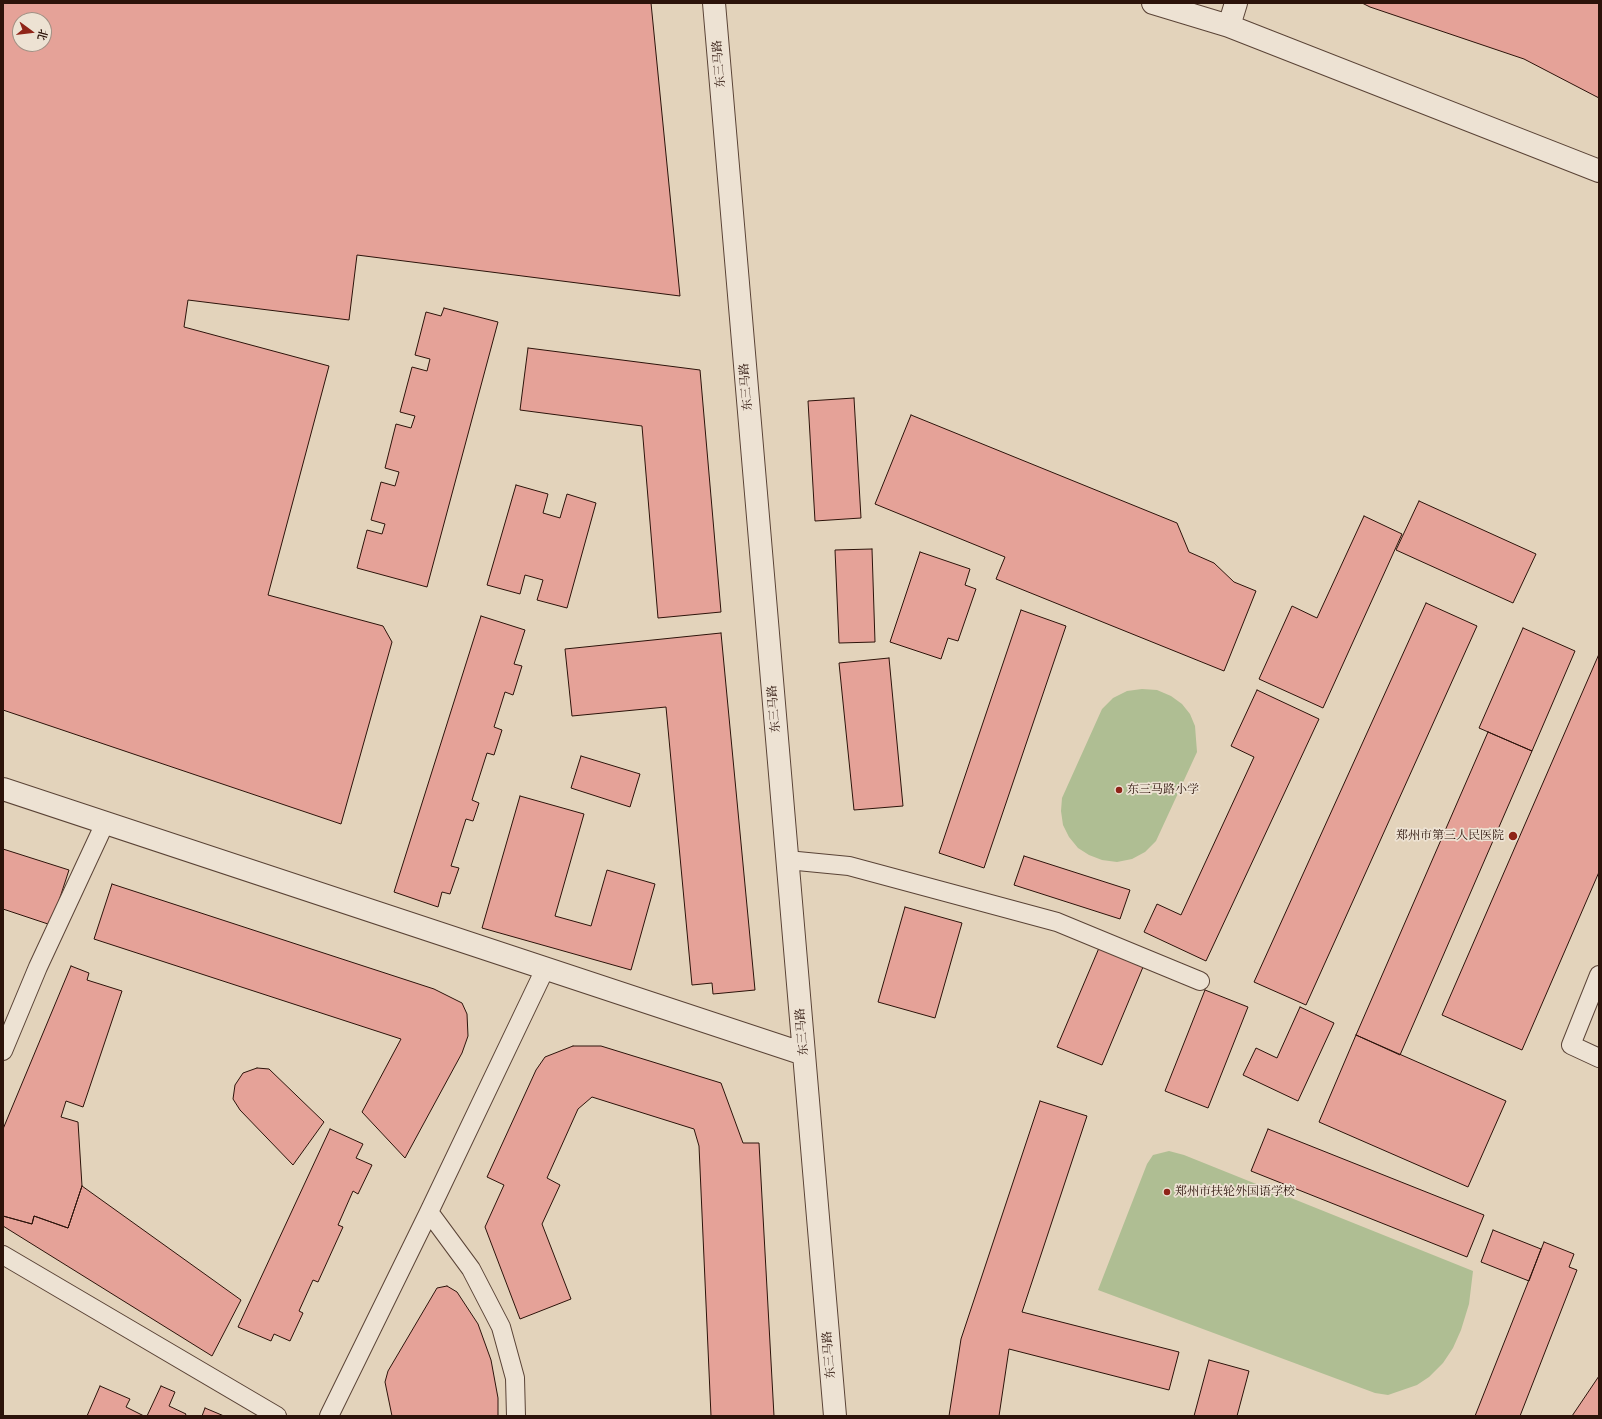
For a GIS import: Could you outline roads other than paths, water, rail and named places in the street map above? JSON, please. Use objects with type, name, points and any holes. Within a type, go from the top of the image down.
[{"type":"street","name":"东三马路","points":[[714,3],[835,1416]]},
{"type":"street","points":[[1153,3],[1229,26],[1599,171]]},
{"type":"street","points":[[1229,26],[1236,3]]},
{"type":"street","points":[[3,789],[804,1054]]},
{"type":"lane","points":[[3,1051],[38,967],[106,823]]},
{"type":"lane","points":[[787,860],[849,866],[1057,922],[1200,981]]},
{"type":"lane","points":[[329,1416],[429,1212],[545,969]]},
{"type":"lane","points":[[1599,975],[1570,1045],[1599,1058]]},
{"type":"lane","points":[[429,1212],[471,1269],[501,1327],[515,1378],[516,1416]]},
{"type":"lane","points":[[3,1255],[277,1416]]},
{"type":"place","name":"东三马路小学","points":[[1119,790]]},
{"type":"place","name":"郑州市第三人民医院","points":[[1513,836]]},
{"type":"place","name":"郑州市扶轮外国语学校","points":[[1167,1192]]}]
